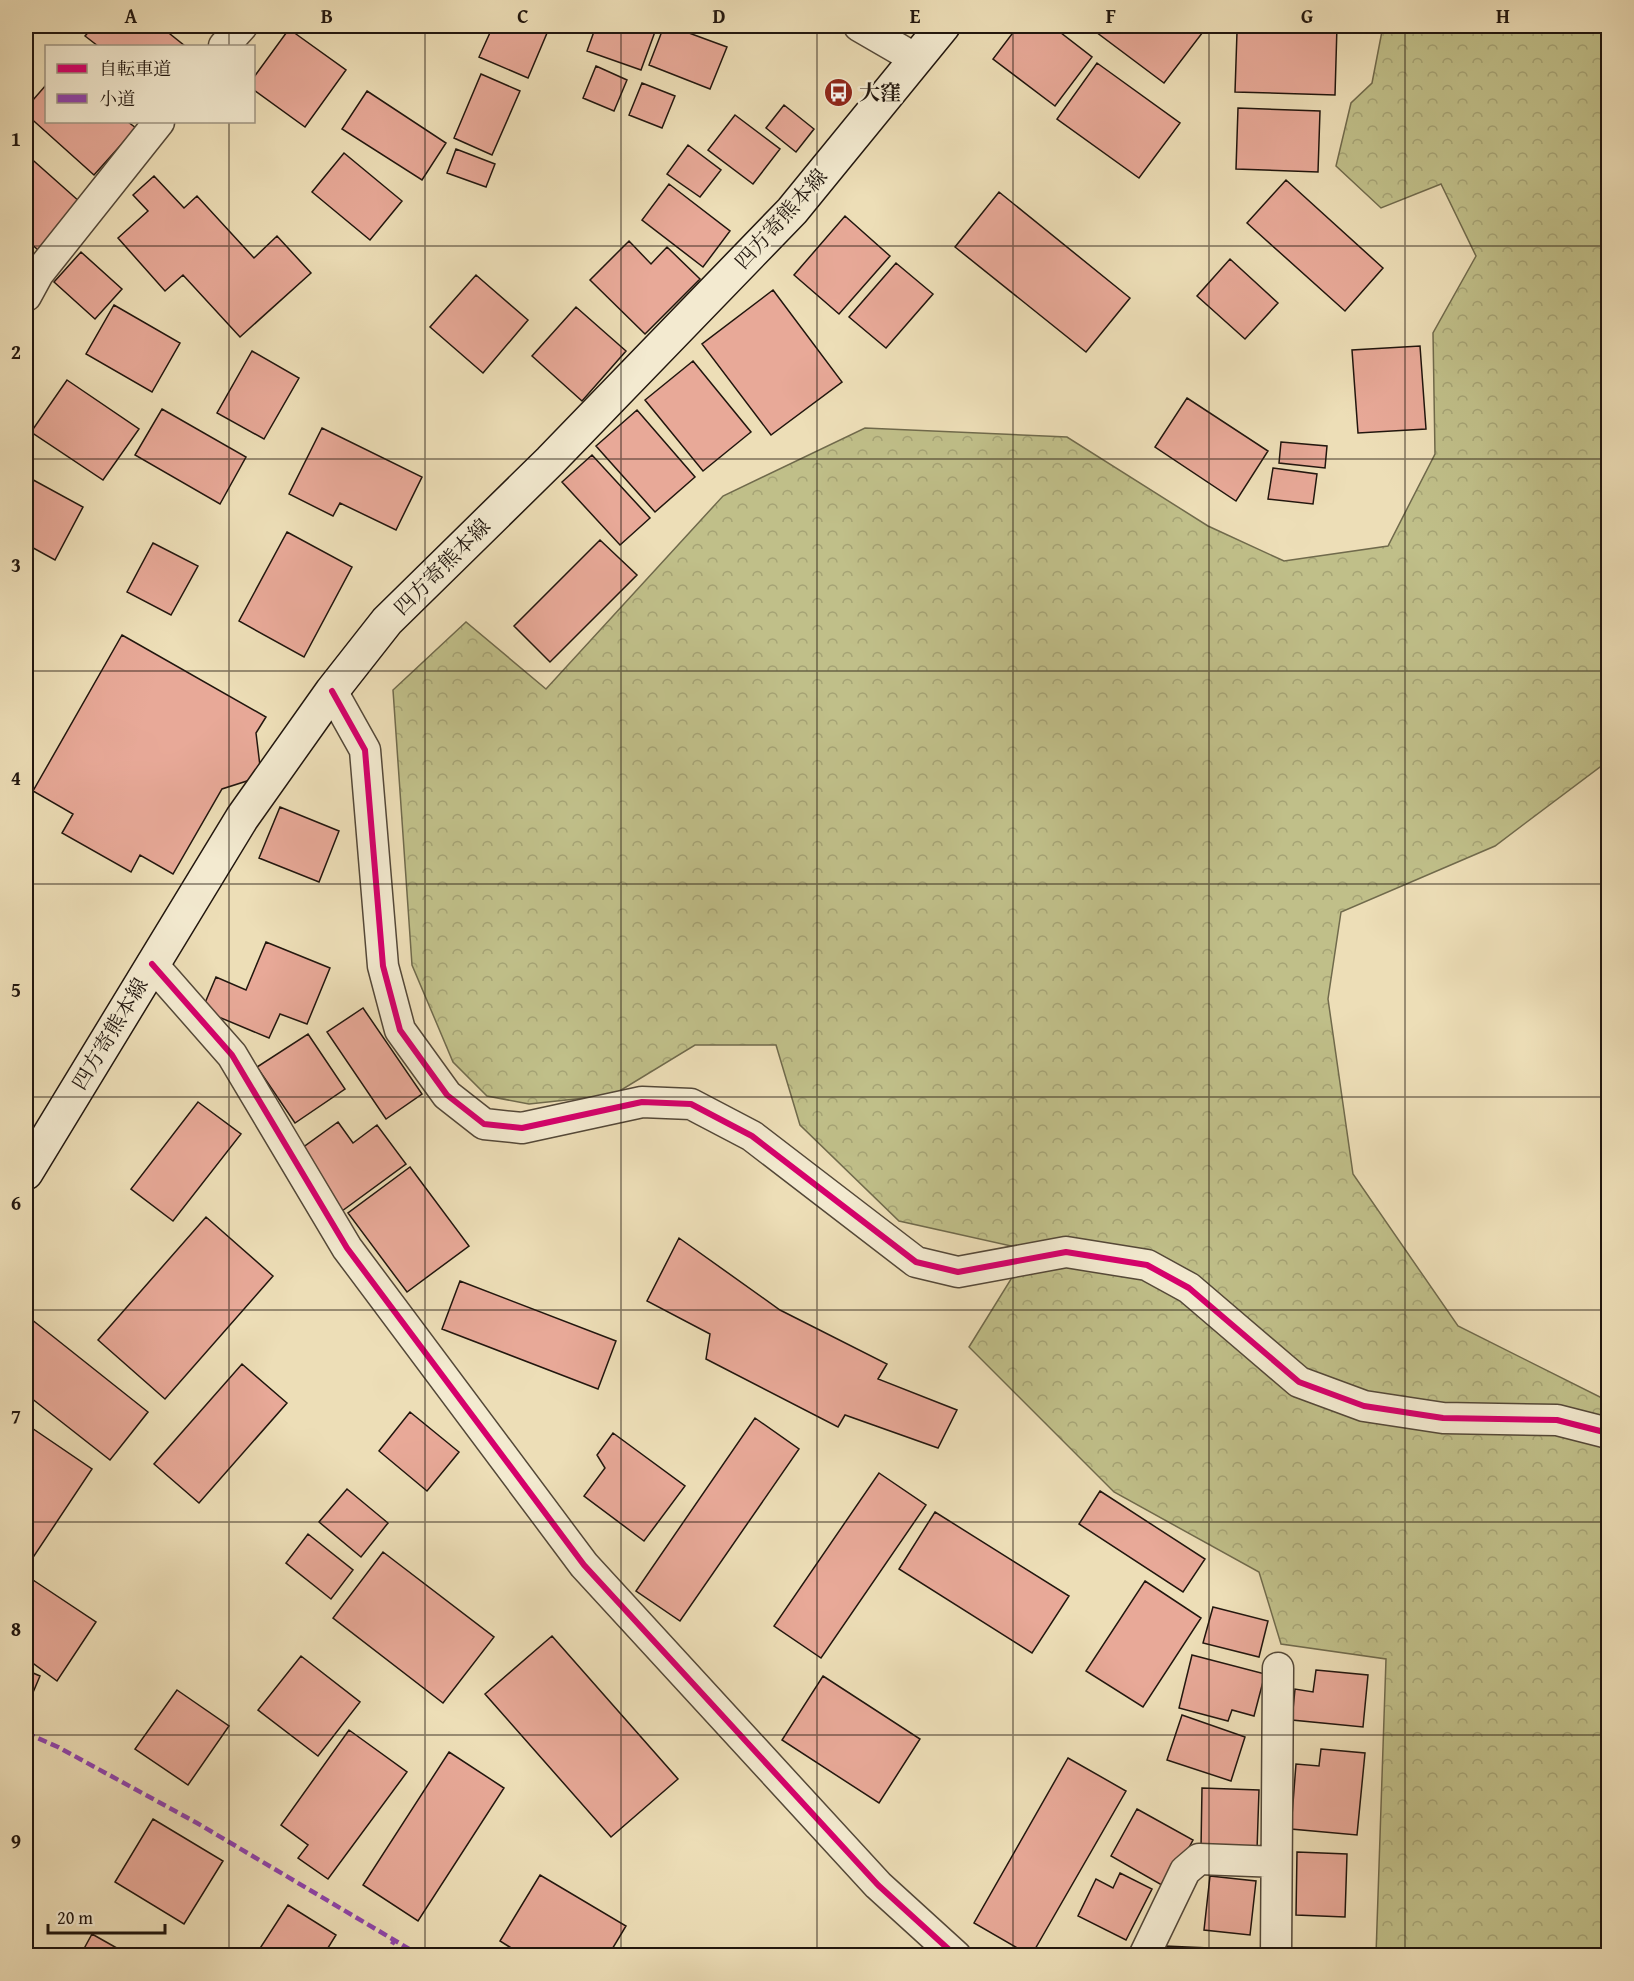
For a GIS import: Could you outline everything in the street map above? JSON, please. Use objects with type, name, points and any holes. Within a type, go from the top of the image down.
[{"type":"main road","name":"四方寄熊本線","points":[[26,1173],[242,818],[332,691],[387,621],[550,461],[792,211],[943,26]]},
{"type":"street","points":[[225,45],[242,26]]},
{"type":"street","points":[[859,26],[916,59]]},
{"type":"street","points":[[26,296],[38,274],[158,123]]},
{"type":"street","points":[[332,691],[365,750],[383,966],[400,1030],[447,1095],[483,1124],[522,1128],[642,1102],[691,1104],[752,1136],[916,1262],[957,1272],[1066,1252],[1147,1265],[1190,1288],[1299,1382],[1364,1407],[1443,1418],[1557,1420],[1608,1433]]},
{"type":"street","points":[[152,964],[232,1055],[347,1248],[584,1565],[878,1885],[956,1956]]},
{"type":"street","points":[[1276,1956],[1278,1668]]},
{"type":"street","points":[[1144,1956],[1185,1871],[1199,1859],[1276,1862]]},
{"type":"green space","points":[[1383,26],[1608,26],[1608,761],[1495,846],[1341,912],[1328,999],[1353,1174],[1458,1326],[1608,1401],[1608,1955],[1376,1955],[1386,1659],[1281,1644],[1259,1572],[1114,1492],[969,1347],[1029,1250],[899,1221],[800,1125],[776,1045],[695,1045],[613,1095],[529,1104],[487,1096],[453,1062],[412,965],[393,690],[466,622],[546,689],[723,496],[865,428],[1067,437],[1208,526],[1284,561],[1388,546],[1435,454],[1433,333],[1476,256],[1441,184],[1381,208],[1336,166],[1351,103],[1372,83]]},
{"type":"building","points":[[94,26],[160,26],[184,45],[97,45],[85,36]]},
{"type":"building","points":[[463,26],[483,26],[480,32]]},
{"type":"building","points":[[493,26],[550,26],[528,78],[479,57]]},
{"type":"building","points":[[596,26],[647,26],[656,29],[641,70],[587,51]]},
{"type":"building","points":[[664,26],[670,26],[727,47],[710,89],[649,65]]},
{"type":"building","points":[[1018,26],[1052,26],[1092,57],[1055,106],[993,59]]},
{"type":"building","points":[[1088,26],[1203,26],[1206,28],[1164,83]]},
{"type":"building","points":[[1254,26],[1337,26],[1335,95],[1235,92],[1237,32]]},
{"type":"building","points":[[289,29],[346,70],[305,127],[255,91],[255,76]]},
{"type":"building","points":[[1097,63],[1180,123],[1139,178],[1057,119]]},
{"type":"building","points":[[596,66],[627,80],[614,111],[583,98]]},
{"type":"building","points":[[481,74],[520,91],[492,155],[454,138]]},
{"type":"building","points":[[642,83],[675,96],[662,128],[629,115]]},
{"type":"building","points":[[45,86],[45,123],[129,123],[136,128],[94,175],[26,114],[26,108]]},
{"type":"building","points":[[367,91],[446,143],[422,180],[342,129]]},
{"type":"building","points":[[784,105],[814,129],[796,152],[766,128]]},
{"type":"building","points":[[1238,108],[1320,111],[1318,172],[1236,169]]},
{"type":"building","points":[[735,115],[780,149],[753,184],[708,150]]},
{"type":"building","points":[[688,145],[721,170],[700,197],[667,174]]},
{"type":"building","points":[[456,149],[495,164],[486,187],[447,173]]},
{"type":"building","points":[[344,153],[402,201],[370,240],[312,192]]},
{"type":"building","points":[[26,154],[80,202],[38,250],[26,239]]},
{"type":"building","points":[[154,176],[184,208],[197,196],[254,258],[277,236],[311,273],[240,337],[183,275],[165,291],[118,238],[148,211],[133,195]]},
{"type":"building","points":[[1286,180],[1383,268],[1345,311],[1247,223]]},
{"type":"building","points":[[669,184],[730,231],[703,267],[642,220]]},
{"type":"building","points":[[999,192],[1130,298],[1086,352],[955,247]]},
{"type":"building","points":[[845,216],[890,256],[839,314],[794,275]]},
{"type":"building","points":[[629,241],[651,264],[667,247],[700,279],[645,334],[590,280]]},
{"type":"building","points":[[81,252],[122,289],[95,319],[54,282]]},
{"type":"building","points":[[1230,259],[1278,303],[1245,339],[1197,296]]},
{"type":"building","points":[[896,263],[933,294],[886,348],[849,317]]},
{"type":"building","points":[[476,275],[528,320],[483,373],[430,327]]},
{"type":"building","points":[[773,290],[842,382],[771,435],[702,344]]},
{"type":"building","points":[[114,305],[180,343],[152,392],[86,354]]},
{"type":"building","points":[[576,307],[626,351],[582,401],[532,356]]},
{"type":"building","points":[[1420,346],[1426,429],[1358,433],[1352,350]]},
{"type":"building","points":[[252,351],[299,378],[264,439],[217,413]]},
{"type":"building","points":[[693,361],[751,432],[703,471],[645,400]]},
{"type":"building","points":[[67,380],[139,429],[103,480],[31,432]]},
{"type":"building","points":[[1187,398],[1268,451],[1236,501],[1155,447]]},
{"type":"building","points":[[162,409],[246,457],[220,504],[135,455]]},
{"type":"building","points":[[637,410],[695,477],[655,512],[596,446]]},
{"type":"building","points":[[322,428],[422,477],[396,530],[340,503],[333,516],[289,494]]},
{"type":"building","points":[[1281,442],[1327,446],[1325,468],[1279,463]]},
{"type":"building","points":[[592,455],[650,518],[620,545],[562,482]]},
{"type":"building","points":[[1273,468],[1317,474],[1313,504],[1268,499]]},
{"type":"building","points":[[26,476],[83,507],[55,560],[26,544]]},
{"type":"building","points":[[287,532],[352,567],[304,657],[239,621]]},
{"type":"building","points":[[600,540],[637,575],[550,662],[514,626]]},
{"type":"building","points":[[153,543],[198,566],[171,615],[127,592]]},
{"type":"building","points":[[122,635],[266,717],[256,733],[260,766],[250,780],[222,789],[173,874],[140,855],[131,872],[62,833],[73,814],[33,791]]},
{"type":"building","points":[[280,807],[339,831],[319,882],[259,858]]},
{"type":"building","points":[[266,942],[330,968],[307,1024],[280,1014],[269,1038],[202,1010],[216,977],[246,990]]},
{"type":"building","points":[[363,1008],[422,1094],[386,1119],[327,1032]]},
{"type":"building","points":[[308,1034],[345,1089],[295,1123],[257,1067]]},
{"type":"building","points":[[198,1102],[241,1134],[173,1221],[131,1189]]},
{"type":"building","points":[[338,1122],[353,1143],[377,1125],[406,1164],[342,1211],[298,1151]]},
{"type":"building","points":[[410,1167],[469,1246],[407,1292],[348,1213]]},
{"type":"building","points":[[206,1217],[273,1276],[165,1399],[98,1340]]},
{"type":"building","points":[[679,1238],[780,1310],[887,1364],[878,1379],[957,1410],[938,1448],[845,1415],[838,1427],[706,1359],[710,1334],[647,1301]]},
{"type":"building","points":[[460,1281],[616,1341],[598,1389],[442,1329]]},
{"type":"building","points":[[26,1315],[148,1412],[110,1460],[26,1394]]},
{"type":"building","points":[[242,1364],[287,1403],[199,1503],[154,1464]]},
{"type":"building","points":[[410,1412],[459,1452],[427,1491],[379,1451]]},
{"type":"building","points":[[755,1418],[799,1449],[680,1621],[636,1591]]},
{"type":"building","points":[[26,1424],[92,1469],[30,1562],[26,1559]]},
{"type":"building","points":[[613,1433],[685,1486],[644,1541],[584,1496],[605,1468],[597,1455]]},
{"type":"building","points":[[879,1473],[926,1505],[821,1658],[774,1626]]},
{"type":"building","points":[[347,1489],[388,1523],[361,1557],[319,1522]]},
{"type":"building","points":[[1100,1491],[1205,1559],[1183,1592],[1079,1524]]},
{"type":"building","points":[[935,1512],[1069,1596],[1032,1653],[899,1569]]},
{"type":"building","points":[[308,1534],[353,1570],[331,1599],[286,1563]]},
{"type":"building","points":[[383,1552],[494,1637],[443,1703],[333,1618]]},
{"type":"building","points":[[30,1578],[96,1622],[57,1681],[26,1658],[26,1584]]},
{"type":"building","points":[[1145,1581],[1201,1618],[1143,1707],[1086,1671]]},
{"type":"building","points":[[1213,1607],[1268,1621],[1259,1657],[1203,1643]]},
{"type":"building","points":[[552,1636],[678,1779],[611,1837],[485,1694]]},
{"type":"building","points":[[1192,1655],[1265,1674],[1254,1716],[1232,1710],[1228,1721],[1179,1708]]},
{"type":"building","points":[[301,1656],[360,1702],[318,1756],[258,1710]]},
{"type":"building","points":[[26,1670],[40,1676],[26,1709]]},
{"type":"building","points":[[1316,1670],[1368,1675],[1363,1727],[1292,1720],[1295,1689],[1313,1692]]},
{"type":"building","points":[[823,1676],[920,1739],[879,1803],[782,1740]]},
{"type":"building","points":[[177,1690],[229,1726],[188,1785],[135,1749]]},
{"type":"building","points":[[1182,1715],[1245,1737],[1231,1781],[1167,1760]]},
{"type":"building","points":[[349,1730],[407,1772],[328,1879],[298,1858],[308,1845],[281,1825]]},
{"type":"building","points":[[1321,1749],[1365,1753],[1357,1835],[1291,1829],[1296,1764],[1319,1766]]},
{"type":"building","points":[[449,1752],[504,1788],[418,1921],[363,1885]]},
{"type":"building","points":[[1068,1758],[1126,1791],[1031,1956],[974,1923]]},
{"type":"building","points":[[1202,1788],[1259,1790],[1257,1850],[1201,1848]]},
{"type":"building","points":[[1137,1809],[1193,1840],[1167,1888],[1111,1856]]},
{"type":"building","points":[[153,1819],[223,1861],[184,1924],[115,1882]]},
{"type":"building","points":[[1297,1852],[1347,1854],[1345,1917],[1296,1915]]},
{"type":"building","points":[[1120,1873],[1152,1889],[1126,1940],[1078,1916],[1096,1879],[1113,1888]]},
{"type":"building","points":[[540,1875],[626,1926],[608,1956],[524,1956],[500,1941]]},
{"type":"building","points":[[1210,1876],[1256,1881],[1250,1935],[1204,1930]]},
{"type":"building","points":[[288,1905],[336,1935],[323,1956],[255,1956]]},
{"type":"building","points":[[92,1934],[131,1956],[80,1956]]},
{"type":"building","points":[[1165,1946],[1254,1950],[1254,1956],[1165,1956]]},
{"type":"building","points":[[1290,1949],[1354,1954],[1354,1956],[1289,1956]]},
{"type":"marked path","points":[[26,1733],[58,1747],[197,1823],[421,1956]]},
{"type":"marked path","points":[[385,1956],[394,1941]]},
{"type":"cycle path","points":[[332,691],[365,750],[383,966],[400,1030],[447,1095],[484,1124],[522,1128],[642,1102],[691,1104],[752,1136],[916,1262],[958,1272],[1066,1252],[1147,1265],[1189,1288],[1299,1382],[1364,1406],[1443,1418],[1557,1420],[1608,1433]]},
{"type":"cycle path","points":[[152,964],[232,1055],[347,1248],[584,1565],[878,1885],[956,1956]]},
{"type":"place","name":"大窪","points":[[838,93]]}]
